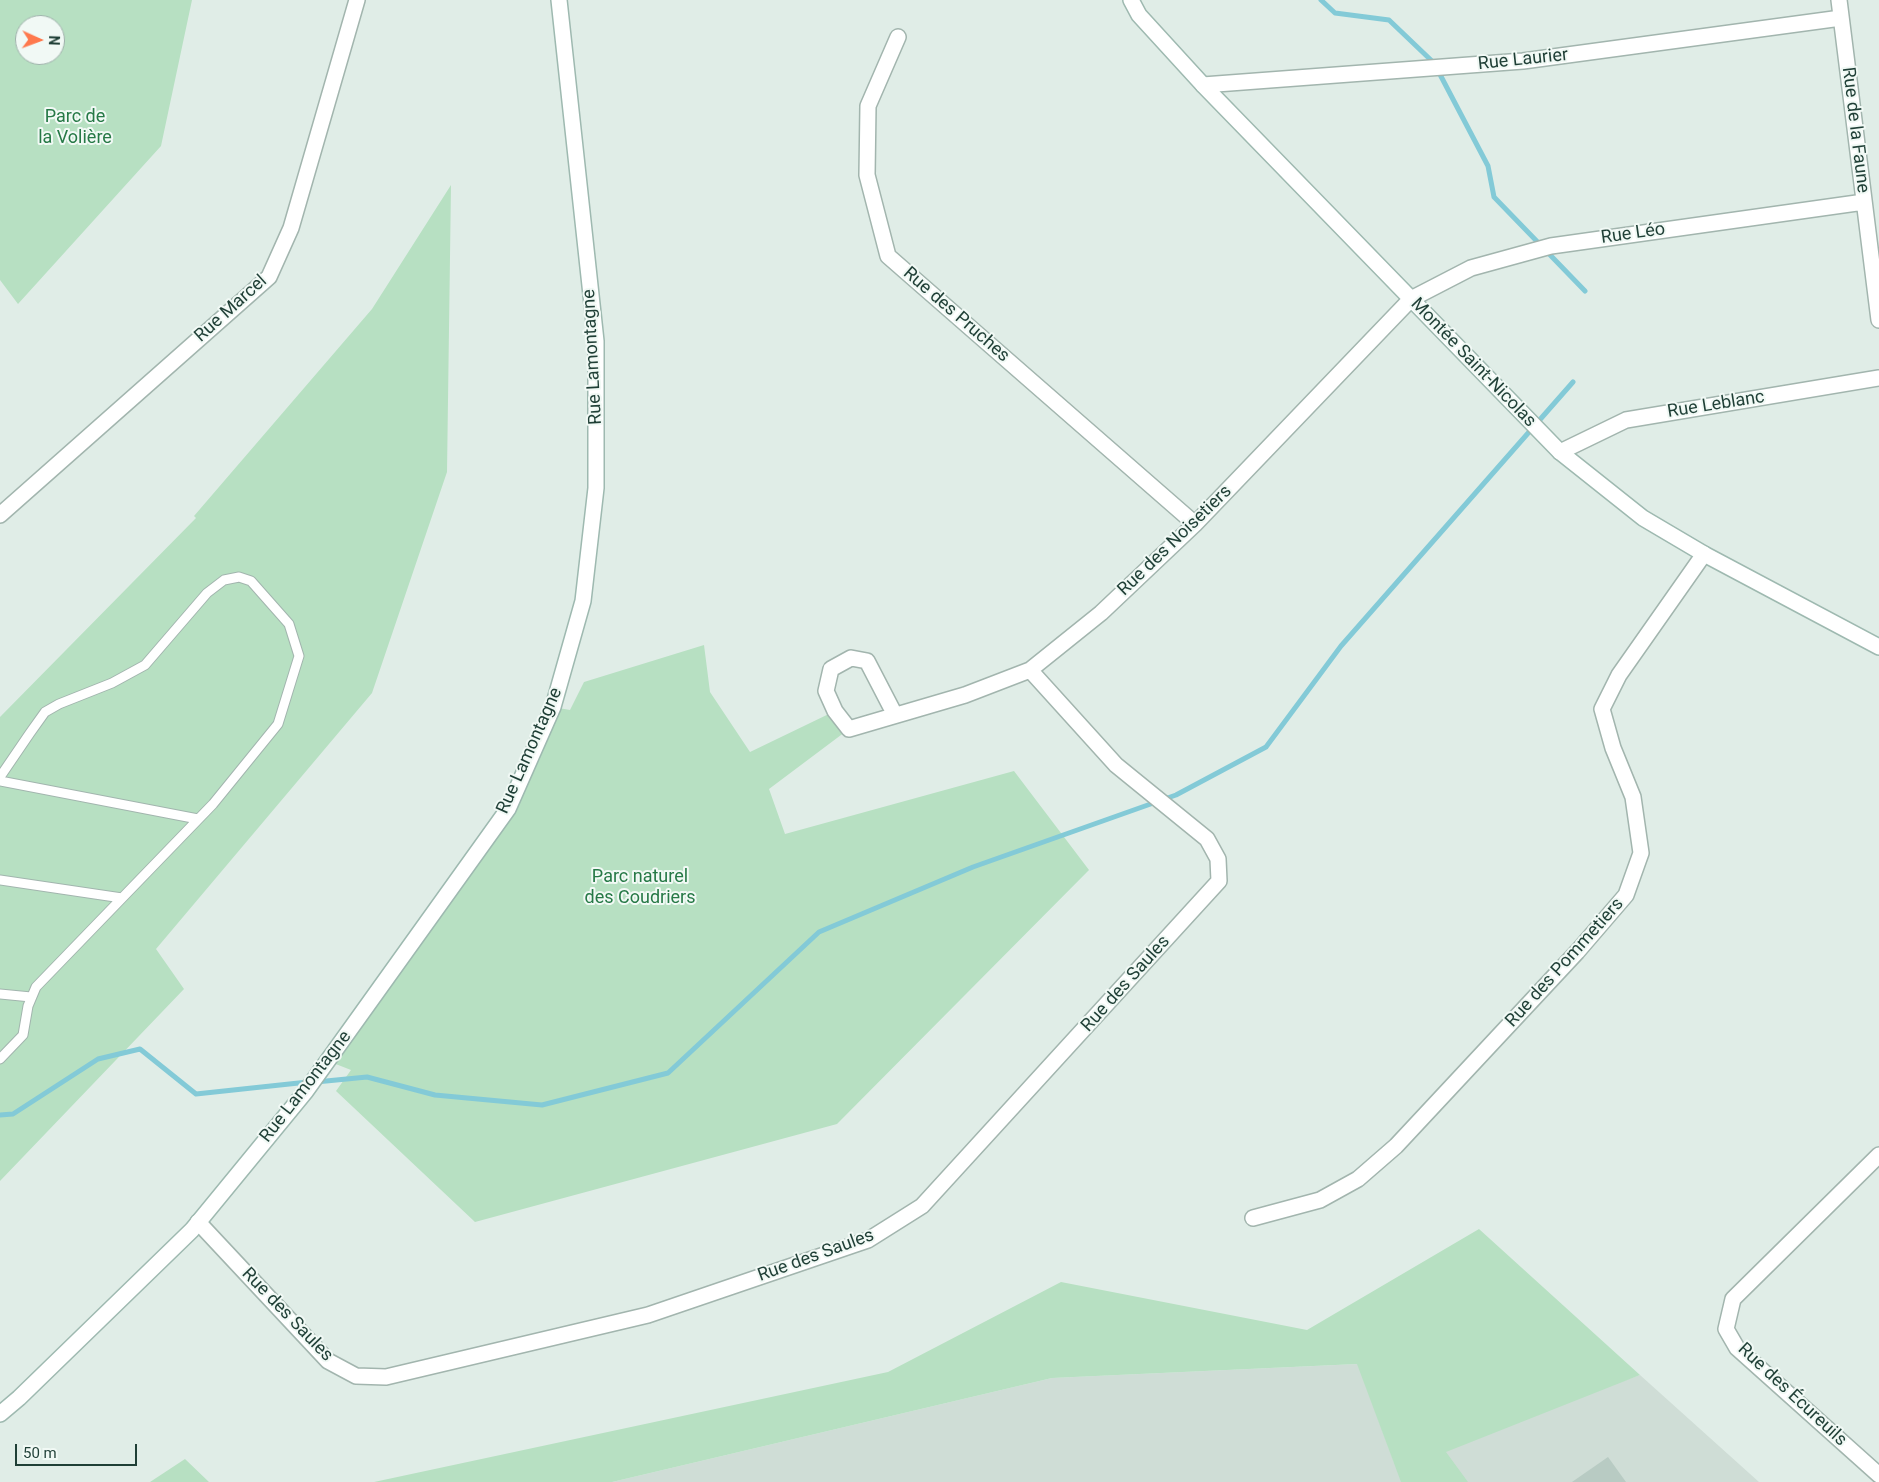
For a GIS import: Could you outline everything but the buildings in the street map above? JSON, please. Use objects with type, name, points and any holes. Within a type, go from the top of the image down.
[{"type":"street","name":"Rue Marcel","points":[[0,516],[269,276],[291,228],[357,0]]},
{"type":"street","name":"Rue Lamontagne","points":[[0,1414],[19,1398],[198,1222],[306,1091],[508,809],[554,707],[583,601],[596,488],[596,341],[560,0]]},
{"type":"street","name":"Montée Saint-Nicolas","points":[[1131,0],[1139,14],[1203,85],[1560,452],[1643,518],[1704,554],[1879,647]]},
{"type":"street","name":"Rue de la Faune","points":[[1839,0],[1879,320]]},
{"type":"street","name":"Rue Laurier","points":[[1203,85],[1523,61],[1841,18]]},
{"type":"street","name":"Rue des Pruches","points":[[898,36],[868,106],[867,175],[888,256],[1195,524]]},
{"type":"street","name":"Rue Léo","points":[[1411,299],[1471,268],[1551,246],[1864,202]]},
{"type":"street","name":"Rue des Noisetiers","points":[[895,715],[867,661],[851,658],[831,669],[826,691],[835,711],[849,729],[965,695],[1030,670],[1101,612],[1195,524],[1411,299]]},
{"type":"street","name":"Rue Leblanc","points":[[1560,452],[1626,420],[1879,378]]},
{"type":"street","name":"Rue des Pommetiers","points":[[1253,1218],[1320,1200],[1358,1179],[1409,1132],[1577,952],[1626,895],[1642,853],[1633,797],[1613,748],[1602,708],[1619,674],[1704,554]]},
{"type":"street","name":"Rue des Saules","points":[[198,1222],[328,1361],[356,1376],[386,1377],[648,1315],[868,1240],[922,1206],[1219,881],[1218,859],[1207,839],[1116,764],[1030,670]]},
{"type":"street","name":"Rue des Écureuils","points":[[1879,1155],[1733,1300],[1726,1329],[1738,1348],[1879,1475]]},
{"type":"lane","points":[[0,1059],[23,1035],[28,1006],[36,987],[198,819],[212,804],[278,724],[299,656],[289,624],[251,580],[239,577],[224,580],[207,593],[145,665],[112,683],[59,704],[45,712],[0,779],[198,819]]},
{"type":"lane","points":[[0,880],[122,898]]},
{"type":"lane","points":[[0,994],[31,997]]},
{"type":"shaded area","points":[[1358,1364],[1394,1462],[1640,1375],[1759,1482],[612,1482],[1052,1378]]},
{"type":"green space","name":"Parc de la Volière","points":[[0,0],[192,0],[161,146],[18,304],[0,280]]},
{"type":"green space","points":[[451,185],[447,472],[372,693],[156,949],[184,989],[0,1181],[0,717],[196,518],[194,516],[372,309]]},
{"type":"green space","name":"Parc naturel des Coudriers","points":[[704,645],[710,692],[750,752],[835,711],[849,729],[769,789],[785,834],[1014,771],[1089,870],[837,1124],[475,1222],[336,1091],[351,1070],[328,1061],[508,809],[553,707],[570,710],[584,682]]},
{"type":"green space","points":[[1479,1229],[1640,1375],[1446,1452],[1468,1482],[1401,1482],[1357,1364],[1052,1378],[612,1482],[374,1482],[888,1372],[1061,1282],[1307,1330]]},
{"type":"green space","points":[[185,1459],[209,1482],[150,1482]]},
{"type":"waterway","points":[[1321,0],[1335,13],[1389,20],[1434,63],[1488,166],[1494,197],[1585,291]]},
{"type":"waterway","points":[[316,1082],[367,1077],[435,1095],[542,1105],[668,1073],[819,932],[973,867],[1176,795],[1266,747],[1341,646],[1573,382]]},
{"type":"waterway","points":[[0,1115],[13,1114],[98,1059],[140,1049],[196,1094],[308,1082]]}]
